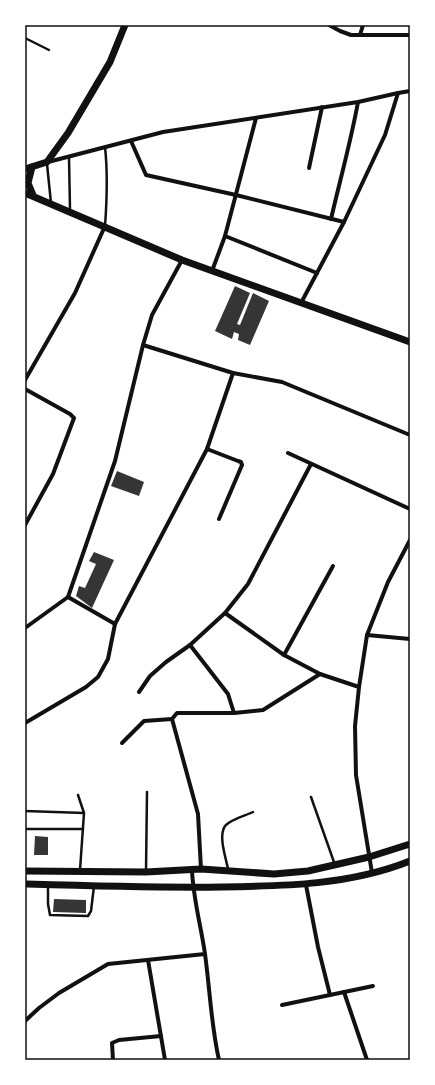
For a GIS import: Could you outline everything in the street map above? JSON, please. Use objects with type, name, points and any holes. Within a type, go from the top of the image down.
[{"type":"main road","points":[[33,195],[28,182],[29,168],[47,162],[68,133],[110,62],[125,25]]},
{"type":"main road","points":[[25,193],[33,195],[182,260],[410,342]]},
{"type":"main road","points":[[25,871],[146,872],[201,869],[274,874],[308,871],[369,857],[410,844]]},
{"type":"main road","points":[[25,884],[193,887],[306,885],[353,878],[398,866],[410,861]]},
{"type":"street","points":[[329,25],[351,35],[410,35]]},
{"type":"street","points":[[360,34],[363,25]]},
{"type":"street","points":[[47,162],[163,132],[322,106],[358,102],[410,91]]},
{"type":"street","points":[[301,303],[344,222],[385,135],[398,93]]},
{"type":"street","points":[[331,219],[351,140],[358,102]]},
{"type":"street","points":[[309,168],[322,106]]},
{"type":"street","points":[[212,271],[236,195],[256,118]]},
{"type":"street","points":[[131,141],[146,175],[236,195],[344,222]]},
{"type":"street","points":[[25,380],[75,292],[105,226]]},
{"type":"street","points":[[224,236],[317,273]]},
{"type":"street","points":[[25,628],[68,597],[115,461],[143,345],[152,315],[182,260]]},
{"type":"street","points":[[143,345],[234,373],[282,382],[410,435]]},
{"type":"street","points":[[25,723],[86,687],[98,677],[108,659],[115,624],[207,449],[234,373]]},
{"type":"street","points":[[25,389],[70,414],[74,418],[53,474],[25,525]]},
{"type":"street","points":[[207,449],[241,462],[242,465],[219,519]]},
{"type":"street","points":[[288,453],[410,509]]},
{"type":"street","points":[[139,692],[150,676],[166,662],[190,645],[225,613],[248,584],[311,464]]},
{"type":"street","points":[[372,873],[356,775],[355,726],[359,687],[367,635],[388,582],[410,540]]},
{"type":"street","points":[[284,655],[333,566]]},
{"type":"street","points":[[68,597],[115,624]]},
{"type":"street","points":[[225,613],[284,655],[320,674],[359,687]]},
{"type":"street","points":[[367,635],[410,639]]},
{"type":"street","points":[[190,645],[228,694],[234,713]]},
{"type":"street","points":[[122,743],[144,721],[173,717],[177,713],[234,713],[263,710],[320,674]]},
{"type":"street","points":[[173,717],[198,814],[201,869]]},
{"type":"street","points":[[192,870],[193,887],[205,954],[213,1032],[218,1060]]},
{"type":"street","points":[[306,885],[318,947],[330,995]]},
{"type":"street","points":[[25,1021],[59,993],[108,964],[205,954]]},
{"type":"street","points":[[148,960],[165,1060]]},
{"type":"street","points":[[282,1005],[373,986]]},
{"type":"street","points":[[344,992],[367,1060]]},
{"type":"street","points":[[113,1060],[112,1044],[119,1040],[161,1036]]},
{"type":"lane","points":[[25,38],[49,50]]},
{"type":"lane","points":[[105,147],[108,193],[105,226]]},
{"type":"lane","points":[[69,156],[70,211]]},
{"type":"lane","points":[[47,162],[51,203]]},
{"type":"lane","points":[[146,872],[147,792]]},
{"type":"lane","points":[[78,795],[84,813],[80,871]]},
{"type":"lane","points":[[311,797],[335,865]]},
{"type":"lane","points":[[25,811],[84,813]]},
{"type":"lane","points":[[229,872],[222,835],[226,826],[231,821],[253,812]]},
{"type":"lane","points":[[25,828],[82,829]]},
{"type":"lane","points":[[48,885],[48,904],[50,915],[88,916],[92,911],[94,886]]},
{"type":"building","points":[[235,286],[250,293],[237,324],[240,325],[253,293],[269,301],[250,345],[238,340],[239,334],[234,332],[232,339],[215,331]]},
{"type":"building","points":[[117,471],[144,482],[139,496],[111,486]]},
{"type":"building","points":[[94,552],[114,560],[92,608],[76,596],[79,586],[85,588],[96,564],[89,561]]},
{"type":"building","points":[[35,836],[48,837],[48,855],[34,855]]},
{"type":"building","points":[[54,899],[86,900],[86,913],[53,912]]}]
